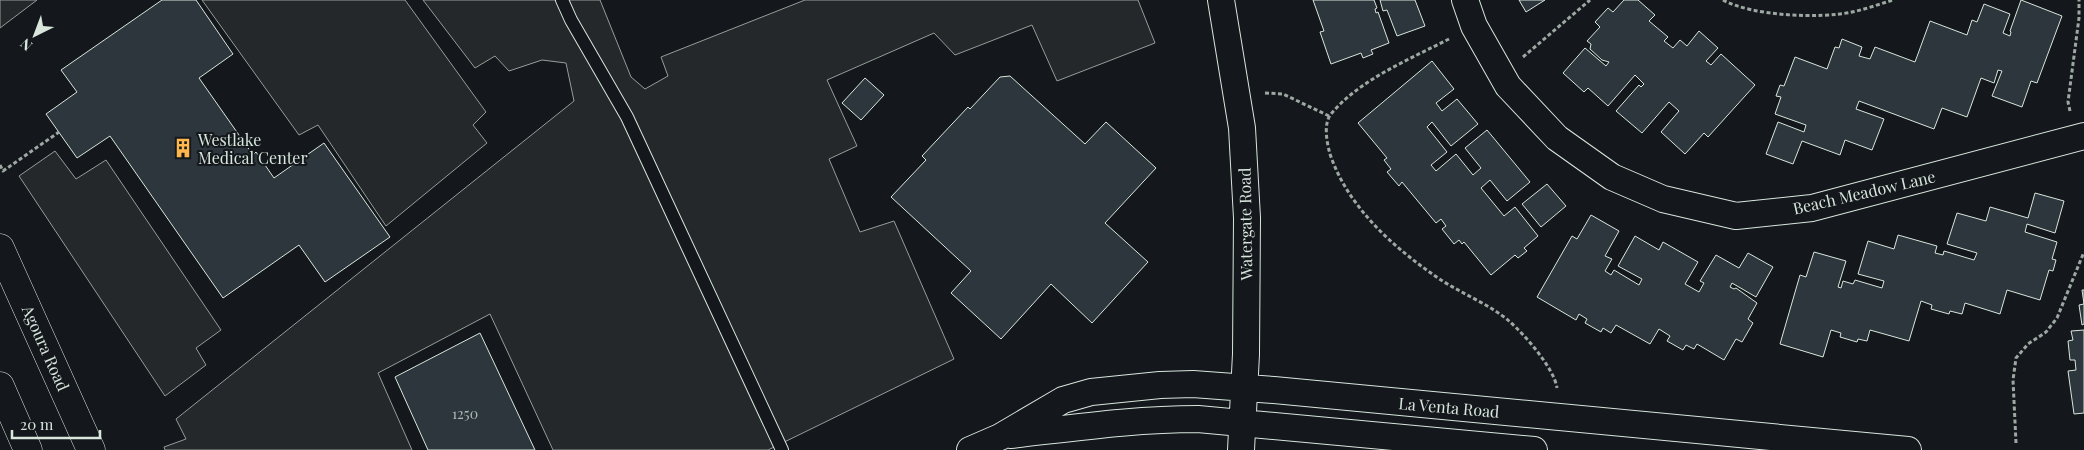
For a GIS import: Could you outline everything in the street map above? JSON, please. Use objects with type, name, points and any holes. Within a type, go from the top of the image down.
[{"type":"main road","name":"Agoura Road","points":[[0,248],[91,450]]},
{"type":"main road","points":[[0,386],[28,450]]},
{"type":"street","name":"Watergate Road","points":[[1221,0],[1242,128],[1247,218],[1241,450]]},
{"type":"street","name":"Beach Meadow Lane","points":[[1465,0],[1474,26],[1508,86],[1558,138],[1612,177],[1663,199],[1736,216],[1812,208],[2079,137]]},
{"type":"street","name":"La Venta Road","points":[[970,450],[1000,437],[1063,400],[1091,392],[1160,385],[1193,384],[1899,449]]},
{"type":"street","name":"La Venta Road","points":[[1000,437],[1165,419],[1198,419],[1534,450]]},
{"type":"lane","points":[[562,0],[571,20],[627,117],[782,450]]},
{"type":"path","points":[[1502,75],[1590,0]]},
{"type":"path","points":[[1722,0],[1758,11],[1804,15],[1850,12],[1893,0]]},
{"type":"path","points":[[2079,0],[2079,18],[2068,102],[2079,137]]},
{"type":"path","points":[[1474,26],[1384,73],[1348,98],[1329,116],[1326,140],[1336,173],[1352,198],[1372,223],[1404,252],[1441,280],[1509,321],[1543,358],[1556,378],[1558,395]]},
{"type":"path","points":[[1237,93],[1283,94],[1329,116]]},
{"type":"path","points":[[0,165],[3,171],[59,132]]},
{"type":"path","points":[[2016,443],[2013,380],[2016,358],[2028,344],[2046,332],[2057,318],[2084,252]]},
{"type":"shaded area","points":[[0,0],[37,0],[0,28]]},
{"type":"shaded area","points":[[202,0],[405,0],[486,112],[473,125],[487,143],[386,226],[318,125],[299,135]]},
{"type":"shaded area","points":[[423,0],[600,0],[631,77],[645,89],[668,76],[661,57],[805,0],[1138,0],[1155,43],[1057,81],[1032,25],[955,55],[934,33],[827,80],[857,146],[829,159],[860,232],[894,221],[954,359],[768,450],[553,450],[490,314],[378,373],[412,450],[165,450],[164,447],[186,439],[176,419],[574,101],[566,63],[542,60],[509,71],[495,56],[475,68]]},
{"type":"shaded area","points":[[55,151],[76,179],[106,160],[221,330],[196,348],[206,365],[165,396],[19,176]]},
{"type":"building","name":"Westlake Medical Center","points":[[162,0],[196,0],[233,54],[199,78],[253,155],[256,152],[274,178],[324,143],[390,237],[325,282],[299,245],[223,298],[110,136],[77,158],[46,114],[77,92],[61,70]]},
{"type":"building","points":[[1313,0],[1374,0],[1377,8],[1375,9],[1376,13],[1378,12],[1389,43],[1371,50],[1373,54],[1363,58],[1361,53],[1331,64],[1320,32],[1324,31]]},
{"type":"building","points":[[1380,0],[1415,0],[1425,26],[1397,36],[1387,10],[1383,11]]},
{"type":"building","points":[[1519,0],[1545,0],[1526,12]]},
{"type":"building","points":[[1624,0],[1638,0],[1655,15],[1649,21],[1668,37],[1664,41],[1673,48],[1680,40],[1687,46],[1699,31],[1718,48],[1706,61],[1711,65],[1721,54],[1755,85],[1708,137],[1704,133],[1685,154],[1661,132],[1679,111],[1669,102],[1642,133],[1616,111],[1639,85],[1641,87],[1644,84],[1635,75],[1608,106],[1588,88],[1584,92],[1563,73],[1585,48],[1606,66],[1609,62],[1602,60],[1590,49],[1591,44],[1587,41],[1600,27],[1595,22],[1608,8],[1613,12]]},
{"type":"building","points":[[2021,0],[2062,16],[2037,83],[2031,81],[2022,107],[1992,96],[2002,71],[1998,70],[1994,83],[1981,78],[1967,117],[1942,108],[1934,129],[1859,101],[1856,109],[1884,119],[1872,150],[1845,140],[1840,155],[1802,141],[1793,164],[1766,154],[1778,122],[1804,132],[1806,125],[1775,114],[1781,97],[1776,96],[1780,85],[1784,86],[1795,57],[1827,69],[1835,47],[1839,48],[1842,39],[1862,47],[1859,56],[1870,59],[1875,47],[1915,62],[1930,21],[1967,35],[1972,20],[1977,22],[1984,4],[2010,14],[2003,33],[2010,36]]},
{"type":"building","points":[[1432,61],[1454,89],[1436,103],[1442,111],[1457,99],[1478,124],[1451,146],[1432,122],[1427,127],[1447,152],[1431,165],[1436,171],[1456,154],[1473,175],[1481,168],[1465,148],[1487,130],[1530,182],[1507,201],[1490,180],[1481,188],[1504,216],[1515,207],[1538,236],[1524,248],[1527,251],[1518,258],[1515,255],[1491,275],[1464,242],[1462,244],[1459,240],[1454,244],[1442,229],[1446,226],[1441,219],[1436,223],[1402,182],[1399,186],[1387,172],[1391,169],[1384,160],[1387,158],[1358,123]]},
{"type":"building","points":[[1010,76],[1085,144],[1106,122],[1156,168],[1105,223],[1148,262],[1092,323],[1051,284],[1001,339],[951,293],[971,271],[891,197],[926,160],[922,156],[968,107],[970,109],[1000,77]]},
{"type":"building","points":[[865,78],[884,95],[861,120],[842,103]]},
{"type":"building","points":[[1547,184],[1566,206],[1541,227],[1522,204]]},
{"type":"building","points":[[2035,193],[2064,201],[2055,233],[2027,224],[2025,232],[2057,242],[2052,259],[2056,260],[2053,271],[2049,270],[2040,300],[2007,290],[2000,314],[1965,303],[1962,314],[1950,311],[1949,314],[1931,309],[1932,305],[1921,301],[1909,341],[1870,330],[1867,341],[1858,339],[1857,342],[1840,337],[1841,333],[1831,330],[1823,357],[1780,344],[1800,275],[1806,277],[1814,252],[1846,261],[1838,287],[1841,288],[1843,281],[1853,284],[1855,280],[1882,288],[1884,281],[1858,274],[1868,241],[1894,249],[1898,235],[1937,246],[1935,253],[1943,255],[1944,251],[1974,260],[1977,253],[1947,244],[1957,213],[1986,221],[1990,207],[2028,218]]},
{"type":"building","points":[[1591,215],[1619,231],[1605,256],[1612,259],[1605,271],[1611,275],[1614,270],[1639,285],[1642,279],[1618,266],[1635,236],[1659,250],[1663,242],[1698,262],[1685,284],[1699,292],[1704,283],[1700,281],[1716,255],[1739,268],[1748,253],[1773,267],[1756,297],[1732,283],[1730,287],[1736,288],[1757,303],[1748,319],[1753,323],[1742,342],[1736,339],[1724,360],[1697,344],[1694,349],[1686,345],[1683,350],[1667,341],[1670,336],[1659,329],[1650,344],[1616,325],[1611,333],[1603,328],[1601,332],[1585,323],[1587,319],[1579,314],[1576,320],[1537,297],[1572,236],[1577,239]]},
{"type":"building","points":[[2084,304],[2084,324],[2082,325],[2079,305]]},
{"type":"building","points":[[2084,330],[2084,413],[2074,414],[2068,371],[2076,370],[2075,360],[2070,360],[2068,341],[2073,340],[2071,331]]},
{"type":"building","points":[[480,333],[535,450],[428,450],[395,377]]},
{"type":"place","name":"Westlake Medical Center","points":[[183,148]]}]
